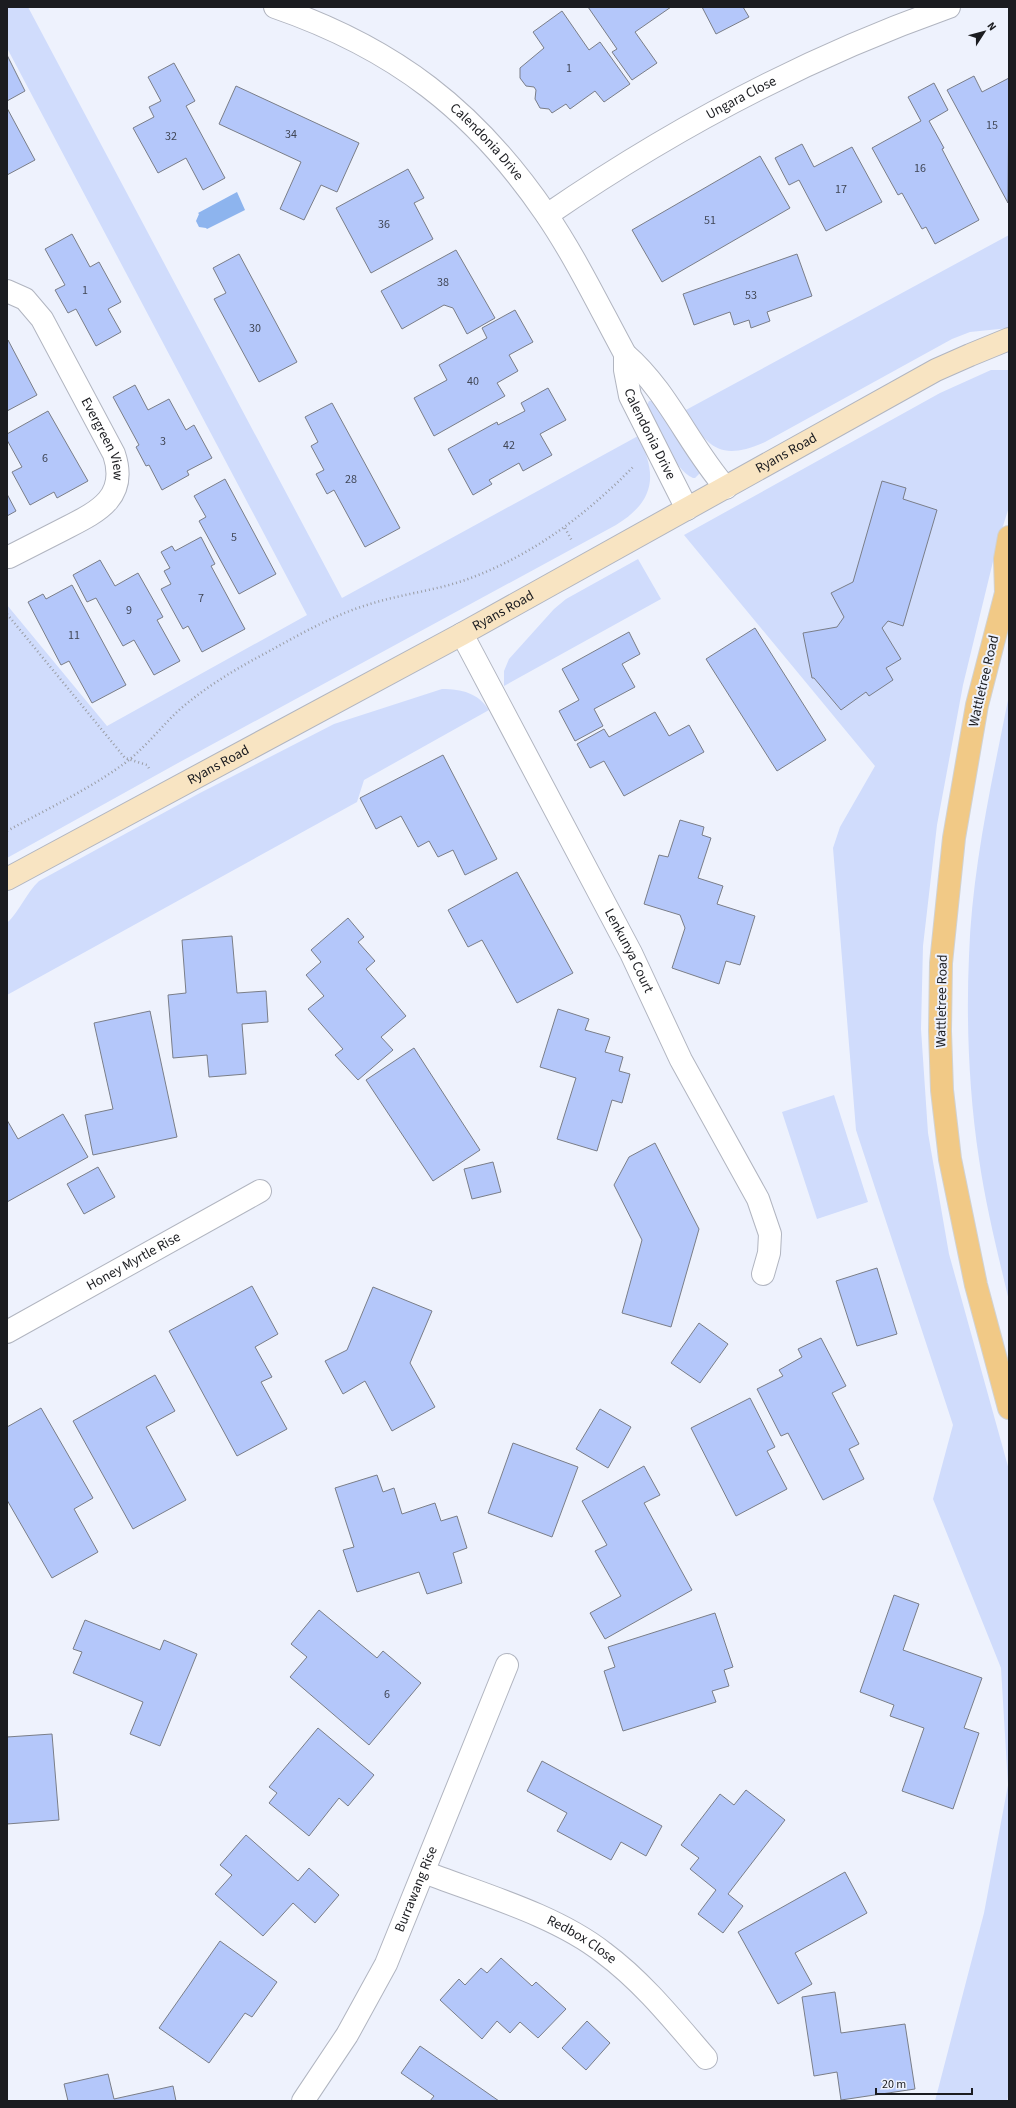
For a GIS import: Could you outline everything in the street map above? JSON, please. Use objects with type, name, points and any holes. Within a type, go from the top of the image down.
[{"type":"main road","name":"Wattletree Road","points":[[1009,537],[1005,559],[1007,591],[978,705],[954,838],[941,963],[940,1031],[942,1090],[953,1174],[976,1285],[1009,1408]]},
{"type":"street","name":"Calendonia Drive","points":[[275,7],[315,21],[348,36],[386,57],[430,88],[484,136],[513,169],[547,215],[625,354],[638,365],[659,390],[687,436],[711,471],[726,488]]},
{"type":"street","name":"Ungara Close","points":[[547,215],[640,154],[757,89],[882,32],[949,7]]},
{"type":"street","name":"Evergreen View","points":[[7,291],[25,299],[42,319],[114,454],[118,474],[113,494],[95,513],[9,557]]},
{"type":"street","name":"Ryans Road","points":[[7,879],[164,793],[462,634],[936,370],[970,354],[1006,345]]},
{"type":"street","name":"Calendonia Drive","points":[[625,354],[627,386],[630,396],[687,509]]},
{"type":"street","name":"Lenkunya Court","points":[[462,634],[631,954],[681,1060],[758,1199],[770,1234],[770,1253],[763,1274]]},
{"type":"street","name":"Honey Myrtle Rise","points":[[7,1332],[260,1191]]},
{"type":"street","name":"Burrawang Rise","points":[[303,2101],[347,2035],[386,1964],[507,1665]]},
{"type":"street","name":"Redbox Close","points":[[424,1872],[554,1922],[580,1936],[604,1952],[629,1974],[706,2058]]},
{"type":"path","points":[[7,831],[95,784],[128,760],[179,711],[213,684],[316,626],[367,605],[467,579],[516,558],[565,528],[595,504],[639,460]]},
{"type":"path","points":[[565,528],[572,541]]},
{"type":"path","points":[[7,614],[128,760],[147,765],[164,793]]},
{"type":"shaded area","points":[[7,7],[28,7],[342,598],[638,436],[648,463],[650,475],[649,486],[645,497],[639,506],[629,516],[616,525],[178,763],[7,858],[7,605],[107,726],[307,615],[7,48]]},
{"type":"shaded area","points":[[1009,235],[1009,328],[970,332],[952,339],[765,442],[750,448],[737,451],[717,448],[700,434],[684,411]]},
{"type":"shaded area","points":[[991,370],[1009,370],[1009,507],[997,545],[963,685],[937,825],[923,946],[921,1029],[928,1133],[949,1254],[1009,1470],[1009,2092],[1007,2101],[935,2101],[984,1913],[1008,1785],[1001,1668],[933,1499],[953,1425],[856,1130],[833,848],[840,827],[875,766],[684,535],[940,393]]},
{"type":"shaded area","points":[[649,401],[652,401],[699,469],[700,473],[695,478],[686,473],[672,457],[646,407]]},
{"type":"shaded area","points":[[638,559],[661,599],[504,686],[504,671],[509,659],[554,609],[566,599]]},
{"type":"shaded area","points":[[442,689],[469,693],[485,704],[489,710],[364,780],[357,802],[7,995],[7,923],[39,881],[198,794],[334,724]]},
{"type":"shaded area","points":[[1009,695],[1009,1301],[989,1213],[979,1159],[969,1058],[968,1007],[971,923],[978,857]]},
{"type":"shaded area","points":[[834,1095],[868,1202],[817,1219],[782,1112]]},
{"type":"water","points":[[237,192],[245,210],[207,229],[199,227],[196,221],[199,214],[198,213]]},
{"type":"building","points":[[588,7],[671,7],[635,32],[657,63],[632,80],[612,52],[617,49]]},
{"type":"building","points":[[702,7],[743,7],[749,17],[716,34]]},
{"type":"building","points":[[562,11],[589,50],[600,42],[630,84],[604,102],[595,91],[570,109],[566,104],[552,113],[549,109],[540,108],[535,99],[536,90],[534,87],[526,86],[520,78],[520,68],[544,48],[533,32]]},
{"type":"building","points":[[7,55],[25,91],[7,101]]},
{"type":"building","points":[[174,63],[195,101],[186,106],[225,178],[203,190],[186,158],[158,173],[133,128],[154,117],[149,107],[161,101],[148,77]]},
{"type":"building","points":[[974,76],[982,92],[1009,78],[1008,203],[947,90]]},
{"type":"building","points":[[934,83],[948,110],[929,121],[944,148],[942,149],[979,220],[935,244],[926,227],[922,229],[902,193],[898,195],[872,148],[921,121],[908,97]]},
{"type":"building","points":[[236,86],[359,143],[337,192],[321,185],[304,220],[280,209],[301,162],[219,124]]},
{"type":"building","points":[[7,108],[35,160],[7,175]]},
{"type":"building","points":[[802,144],[814,167],[852,147],[882,202],[826,231],[799,180],[789,185],[775,158]]},
{"type":"building","points":[[760,156],[790,208],[662,282],[632,230]]},
{"type":"building","points":[[408,169],[424,198],[414,203],[433,239],[371,273],[336,208]]},
{"type":"building","points":[[72,234],[90,267],[99,262],[121,302],[108,309],[121,332],[96,346],[76,309],[68,313],[55,290],[65,285],[45,249]]},
{"type":"building","points":[[456,250],[495,318],[467,334],[453,308],[444,305],[402,329],[381,291]]},
{"type":"building","points":[[239,254],[297,362],[259,382],[214,299],[226,293],[213,268]]},
{"type":"building","points":[[797,254],[812,296],[767,312],[770,321],[751,328],[749,320],[734,325],[730,312],[694,325],[683,294]]},
{"type":"building","points":[[515,310],[533,342],[509,355],[518,371],[497,383],[505,396],[434,436],[414,398],[447,380],[439,365],[487,338],[482,328]]},
{"type":"building","points":[[8,340],[37,395],[7,411],[7,341]]},
{"type":"building","points":[[135,385],[148,410],[169,399],[186,430],[194,425],[212,458],[187,471],[189,475],[162,490],[149,465],[146,466],[136,447],[139,445],[113,397]]},
{"type":"building","points":[[548,388],[566,420],[540,434],[552,455],[523,471],[519,463],[489,480],[492,484],[473,495],[448,449],[497,422],[498,425],[525,411],[521,403]]},
{"type":"building","points":[[332,403],[400,528],[365,547],[334,490],[327,494],[316,474],[324,470],[311,446],[318,442],[305,417]]},
{"type":"building","points":[[48,411],[88,481],[57,498],[54,492],[30,505],[12,472],[22,467],[7,440],[7,434]]},
{"type":"building","points":[[225,479],[276,574],[239,594],[199,521],[206,517],[194,496]]},
{"type":"building","points":[[882,481],[906,488],[903,499],[937,510],[903,626],[888,621],[882,628],[901,659],[886,668],[893,680],[869,696],[866,692],[841,710],[814,678],[812,678],[803,633],[837,627],[844,617],[831,593],[853,582]]},
{"type":"building","points":[[7,494],[16,511],[7,516]]},
{"type":"building","points":[[201,537],[215,564],[211,566],[245,629],[202,652],[188,626],[183,629],[161,589],[171,584],[164,571],[170,568],[161,552],[172,546],[175,551]]},
{"type":"building","points":[[100,560],[115,586],[138,573],[163,617],[157,620],[180,661],[154,675],[134,640],[123,646],[96,598],[87,602],[73,575]]},
{"type":"building","points":[[72,585],[126,685],[92,703],[69,661],[61,665],[28,602],[43,594],[46,599]]},
{"type":"building","points":[[755,628],[826,740],[777,771],[706,659]]},
{"type":"building","points":[[629,632],[640,654],[622,664],[635,687],[594,709],[603,726],[575,741],[559,711],[579,700],[562,669]]},
{"type":"building","points":[[655,712],[669,736],[689,725],[704,752],[624,796],[604,761],[590,768],[577,744],[604,729],[609,737]]},
{"type":"building","points":[[443,755],[497,859],[465,875],[453,850],[438,857],[429,841],[418,847],[401,816],[376,829],[360,798]]},
{"type":"building","points":[[680,820],[704,827],[702,835],[711,838],[698,878],[723,886],[717,904],[755,916],[740,965],[726,961],[719,984],[672,968],[685,928],[680,915],[644,904],[659,855],[668,857]]},
{"type":"building","points":[[517,872],[573,973],[517,1003],[482,940],[468,947],[448,910]]},
{"type":"building","points":[[348,918],[364,937],[358,942],[375,961],[366,969],[406,1016],[381,1037],[393,1050],[358,1080],[335,1055],[343,1049],[308,1009],[324,996],[306,975],[321,962],[311,950]]},
{"type":"building","points":[[232,936],[237,993],[266,991],[268,1022],[242,1024],[246,1074],[209,1077],[207,1055],[173,1058],[168,995],[186,993],[182,940]]},
{"type":"building","points":[[558,1009],[589,1019],[585,1030],[610,1037],[605,1052],[623,1057],[619,1071],[630,1074],[622,1103],[612,1100],[597,1151],[557,1139],[576,1078],[540,1067]]},
{"type":"building","points":[[150,1011],[177,1137],[93,1155],[85,1115],[113,1109],[94,1023]]},
{"type":"building","points":[[414,1048],[480,1150],[433,1181],[366,1080]]},
{"type":"building","points":[[63,1114],[88,1157],[7,1202],[7,1120],[18,1139]]},
{"type":"building","points":[[655,1143],[699,1229],[671,1327],[622,1313],[642,1240],[614,1185],[629,1157]]},
{"type":"building","points":[[493,1162],[501,1192],[472,1199],[464,1169]]},
{"type":"building","points":[[98,1167],[115,1197],[84,1214],[67,1184]]},
{"type":"building","points":[[877,1268],[897,1334],[857,1346],[836,1281]]},
{"type":"building","points":[[252,1286],[278,1334],[255,1347],[272,1377],[261,1382],[287,1429],[237,1456],[169,1331]]},
{"type":"building","points":[[373,1287],[432,1311],[410,1363],[435,1407],[392,1431],[365,1381],[343,1394],[325,1361],[347,1350]]},
{"type":"building","points":[[699,1323],[728,1344],[700,1383],[671,1363]]},
{"type":"building","points":[[821,1338],[846,1386],[832,1393],[859,1444],[849,1449],[864,1479],[823,1500],[788,1433],[781,1436],[757,1389],[783,1376],[779,1370],[802,1357],[798,1349]]},
{"type":"building","points":[[155,1375],[175,1411],[146,1427],[186,1500],[133,1529],[73,1421]]},
{"type":"building","points":[[750,1398],[775,1447],[767,1451],[787,1489],[736,1516],[691,1428]]},
{"type":"building","points":[[41,1408],[93,1498],[74,1509],[98,1552],[52,1578],[7,1500],[7,1427]]},
{"type":"building","points":[[600,1409],[631,1427],[608,1468],[576,1449]]},
{"type":"building","points":[[513,1443],[578,1467],[552,1537],[488,1513]]},
{"type":"building","points":[[644,1466],[660,1495],[644,1503],[692,1590],[605,1639],[590,1613],[621,1596],[595,1551],[607,1545],[582,1501]]},
{"type":"building","points":[[377,1475],[383,1492],[394,1488],[402,1514],[435,1503],[441,1521],[457,1516],[467,1548],[453,1553],[462,1583],[427,1594],[419,1572],[357,1592],[343,1550],[354,1547],[335,1488]]},
{"type":"building","points":[[894,1595],[919,1604],[903,1650],[982,1678],[964,1728],[979,1733],[953,1809],[902,1791],[924,1728],[890,1716],[894,1705],[860,1692]]},
{"type":"building","points":[[319,1610],[377,1658],[383,1651],[421,1683],[369,1745],[290,1677],[307,1657],[291,1644]]},
{"type":"building","points":[[715,1613],[733,1667],[724,1670],[729,1686],[712,1691],[716,1702],[623,1731],[604,1671],[615,1667],[608,1647]]},
{"type":"building","points":[[85,1620],[160,1650],[164,1640],[197,1654],[160,1746],[130,1734],[143,1702],[73,1673],[82,1652],[73,1649]]},
{"type":"building","points":[[318,1728],[374,1775],[348,1806],[339,1798],[309,1836],[269,1803],[277,1793],[269,1787]]},
{"type":"building","points":[[52,1734],[59,1820],[7,1824],[7,1737]]},
{"type":"building","points":[[542,1761],[662,1826],[646,1856],[621,1842],[611,1860],[557,1831],[567,1813],[527,1791]]},
{"type":"building","points":[[746,1790],[785,1820],[728,1894],[743,1906],[723,1933],[698,1914],[716,1890],[690,1869],[699,1858],[681,1845],[720,1794],[734,1805]]},
{"type":"building","points":[[246,1835],[298,1881],[309,1868],[339,1895],[315,1923],[293,1903],[263,1936],[215,1894],[232,1875],[220,1865]]},
{"type":"building","points":[[845,1872],[867,1913],[795,1953],[812,1984],[778,2004],[738,1932]]},
{"type":"building","points":[[220,1941],[277,1982],[252,2017],[245,2013],[209,2063],[159,2028]]},
{"type":"building","points":[[501,1958],[532,1986],[536,1982],[566,2009],[538,2038],[520,2022],[510,2033],[497,2021],[482,2039],[440,2000],[459,1979],[465,1985],[481,1968],[487,1973]]},
{"type":"building","points":[[835,1992],[841,2033],[905,2024],[915,2089],[841,2100],[837,2072],[814,2076],[802,1997]]},
{"type":"building","points":[[587,2021],[610,2043],[586,2070],[562,2048]]},
{"type":"building","points":[[420,2046],[499,2101],[430,2101],[434,2096],[401,2073]]},
{"type":"building","points":[[108,2074],[114,2099],[173,2086],[176,2101],[68,2101],[64,2084]]}]
